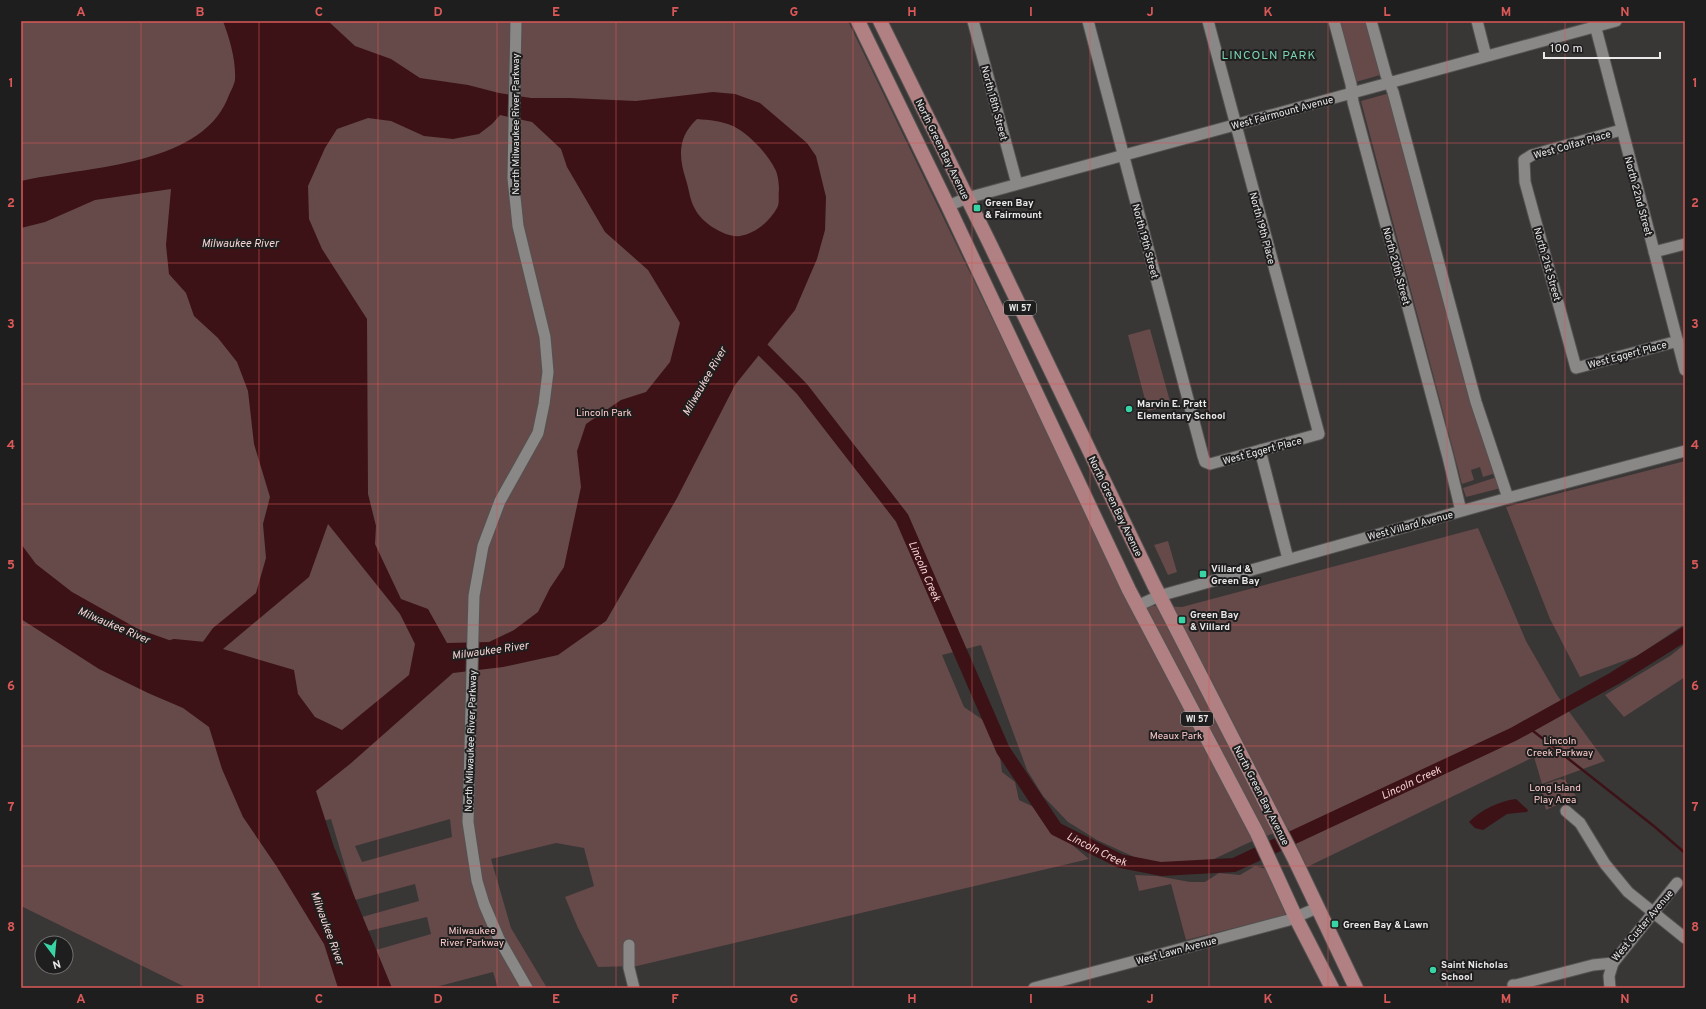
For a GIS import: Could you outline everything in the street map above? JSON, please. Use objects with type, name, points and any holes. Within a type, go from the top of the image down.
[{"type":"main road","name":"North Green Bay Avenue","points":[[858,21],[948,206],[1137,606],[1257,833],[1296,918],[1332,988]]},
{"type":"main road","name":"North Green Bay Avenue","points":[[880,21],[1159,596],[1277,824],[1356,988]]},
{"type":"main road","points":[[1275,870],[1294,880],[1305,881]]},
{"type":"street","name":"North Milwaukee River Parkway","points":[[516,21],[513,178],[518,226],[545,337],[548,372],[538,434],[500,501],[483,546],[474,596],[468,822],[477,881],[484,904],[499,939],[527,988]]},
{"type":"street","name":"North 18th Street","points":[[973,21],[1017,184]]},
{"type":"street","name":"North 19th Street","points":[[1088,21],[1205,462]]},
{"type":"street","name":"North 19th Place","points":[[1208,21],[1319,434]]},
{"type":"street","name":"North 20th Street","points":[[1334,21],[1352,92],[1353,102],[1448,457],[1460,511]]},
{"type":"street","points":[[1371,21],[1388,82],[1393,92],[1476,402],[1508,498]]},
{"type":"street","points":[[1477,21],[1486,56]]},
{"type":"street","name":"West Fairmount Avenue","points":[[948,206],[967,198],[1486,56],[1594,24],[1616,21]]},
{"type":"street","name":"North 22nd Street","points":[[1594,24],[1685,370]]},
{"type":"street","name":"West Colfax Place","points":[[1524,160],[1543,151],[1621,130]]},
{"type":"street","name":"North 21st Street","points":[[1524,160],[1525,182],[1576,368]]},
{"type":"street","points":[[1654,252],[1685,244]]},
{"type":"street","name":"West Eggert Place","points":[[1576,368],[1678,341]]},
{"type":"street","name":"West Eggert Place","points":[[1205,462],[1210,464],[1319,434]]},
{"type":"street","points":[[1260,450],[1288,559]]},
{"type":"street","name":"West Villard Avenue","points":[[1137,606],[1159,596],[1288,559],[1685,451]]},
{"type":"street","points":[[1566,811],[1580,823],[1605,864],[1628,892],[1685,938]]},
{"type":"street","name":"West Custer Avenue","points":[[1513,987],[1593,966],[1613,963],[1677,883]]},
{"type":"street","name":"West Lawn Avenue","points":[[1034,988],[1296,918],[1317,908]]},
{"type":"street","points":[[630,944],[629,968],[634,988]]},
{"type":"street","points":[[1610,988],[1609,976],[1613,963]]},
{"type":"green space","name":"Lincoln Park","points":[[21,21],[848,21],[1131,605],[1182,607],[1478,528],[1526,641],[1557,695],[1605,761],[1542,784],[1534,757],[1307,867],[1288,828],[1248,843],[1212,860],[1182,866],[1143,861],[1097,840],[1068,822],[1043,796],[1027,770],[981,645],[942,655],[964,707],[986,722],[1000,756],[1002,772],[1015,782],[1019,800],[1036,808],[1052,828],[1089,859],[637,966],[598,967],[578,928],[565,897],[594,886],[584,848],[556,843],[491,859],[511,928],[547,988],[498,988],[493,972],[432,988],[391,988],[376,950],[431,934],[427,917],[368,931],[362,917],[419,901],[415,884],[355,900],[331,819],[322,821],[371,988],[187,988],[21,906]],"holes":[[[450,819],[452,837],[362,862],[355,846]]]},
{"type":"green space","points":[[1340,21],[1366,21],[1380,75],[1356,82]]},
{"type":"green space","points":[[1390,93],[1496,473],[1483,477],[1480,467],[1471,470],[1474,480],[1462,484],[1361,101]]},
{"type":"green space","points":[[1150,329],[1171,405],[1148,411],[1128,335]]},
{"type":"green space","points":[[1685,461],[1685,624],[1637,656],[1580,677],[1550,619],[1506,507]]},
{"type":"green space","points":[[1497,477],[1501,488],[1466,497],[1463,488]]},
{"type":"green space","points":[[1168,541],[1177,572],[1168,575],[1154,545]]},
{"type":"green space","points":[[1685,644],[1685,677],[1624,717],[1605,695],[1670,656]]},
{"type":"green space","name":"Long Island Play Area","points":[[1560,779],[1565,780],[1576,796],[1546,810],[1540,786]]},
{"type":"green space","points":[[1255,866],[1266,869],[1286,915],[1186,940],[1171,884],[1139,891],[1135,875],[1157,876],[1190,882],[1205,882],[1219,873],[1240,875]]},
{"type":"water","name":"Milwaukee River","points":[[223,21],[328,21],[355,46],[391,59],[420,78],[468,85],[499,93],[531,98],[636,101],[713,92],[735,94],[760,103],[807,143],[816,156],[826,197],[825,230],[817,259],[795,310],[735,385],[677,498],[606,621],[558,655],[503,667],[453,673],[350,764],[316,791],[334,847],[392,988],[338,988],[324,944],[277,867],[243,817],[222,769],[209,727],[183,708],[99,669],[21,619],[21,544],[36,564],[72,592],[138,629],[197,650],[213,628],[256,593],[266,558],[263,524],[270,497],[254,444],[248,391],[237,362],[218,338],[194,316],[186,293],[169,274],[166,245],[171,189],[95,200],[45,222],[21,228],[21,181],[105,167],[136,160],[165,151],[191,139],[212,122],[227,100],[235,80],[230,43]],"holes":[[[500,115],[532,122],[561,149],[567,167],[605,232],[648,270],[680,323],[670,362],[646,392],[621,400],[586,424],[577,451],[581,487],[564,567],[550,588],[538,612],[514,630],[489,642],[447,643],[428,609],[401,599],[375,544],[376,526],[368,494],[367,319],[322,249],[309,219],[308,186],[325,148],[337,129],[368,118],[391,121],[424,136],[453,139],[479,134],[492,124]],[[697,119],[724,123],[739,129],[762,150],[776,171],[779,188],[778,206],[766,222],[751,233],[734,236],[721,232],[702,219],[693,206],[683,171],[681,147],[686,133]],[[328,524],[400,614],[415,644],[409,675],[342,730],[315,717],[298,694],[294,670],[223,649],[309,577]]]},
{"type":"water","points":[[1516,799],[1528,810],[1527,812],[1507,814],[1483,830],[1475,828],[1469,822],[1491,807]]},
{"type":"waterway","name":"Lincoln Creek","points":[[749,336],[802,389],[902,518],[1003,750],[1056,829],[1120,861],[1161,869],[1234,865],[1514,734],[1615,678],[1685,634]]},
{"type":"waterway","name":"Milwaukee River","points":[[174,646],[215,650]]},
{"type":"waterway","points":[[1528,727],[1655,827],[1685,853]]},
{"type":"place","name":"Green Bay & Fairmount","points":[[977,208]]},
{"type":"place","name":"Marvin E. Pratt Elementary School","points":[[1129,409]]},
{"type":"place","name":"Villard & Green Bay","points":[[1203,574]]},
{"type":"place","name":"Green Bay & Villard","points":[[1182,620]]},
{"type":"place","name":"Green Bay & Lawn","points":[[1335,924]]},
{"type":"place","name":"Saint Nicholas School","points":[[1433,970]]},
{"type":"district","name":"LINCOLN PARK","points":[[1269,55]]},
{"type":"park label","name":"Meaux Park","points":[[1176,735]]},
{"type":"park label","name":"Lincoln Creek Parkway","points":[[1560,746]]},
{"type":"park label","name":"Milwaukee River Parkway","points":[[472,936]]}]
